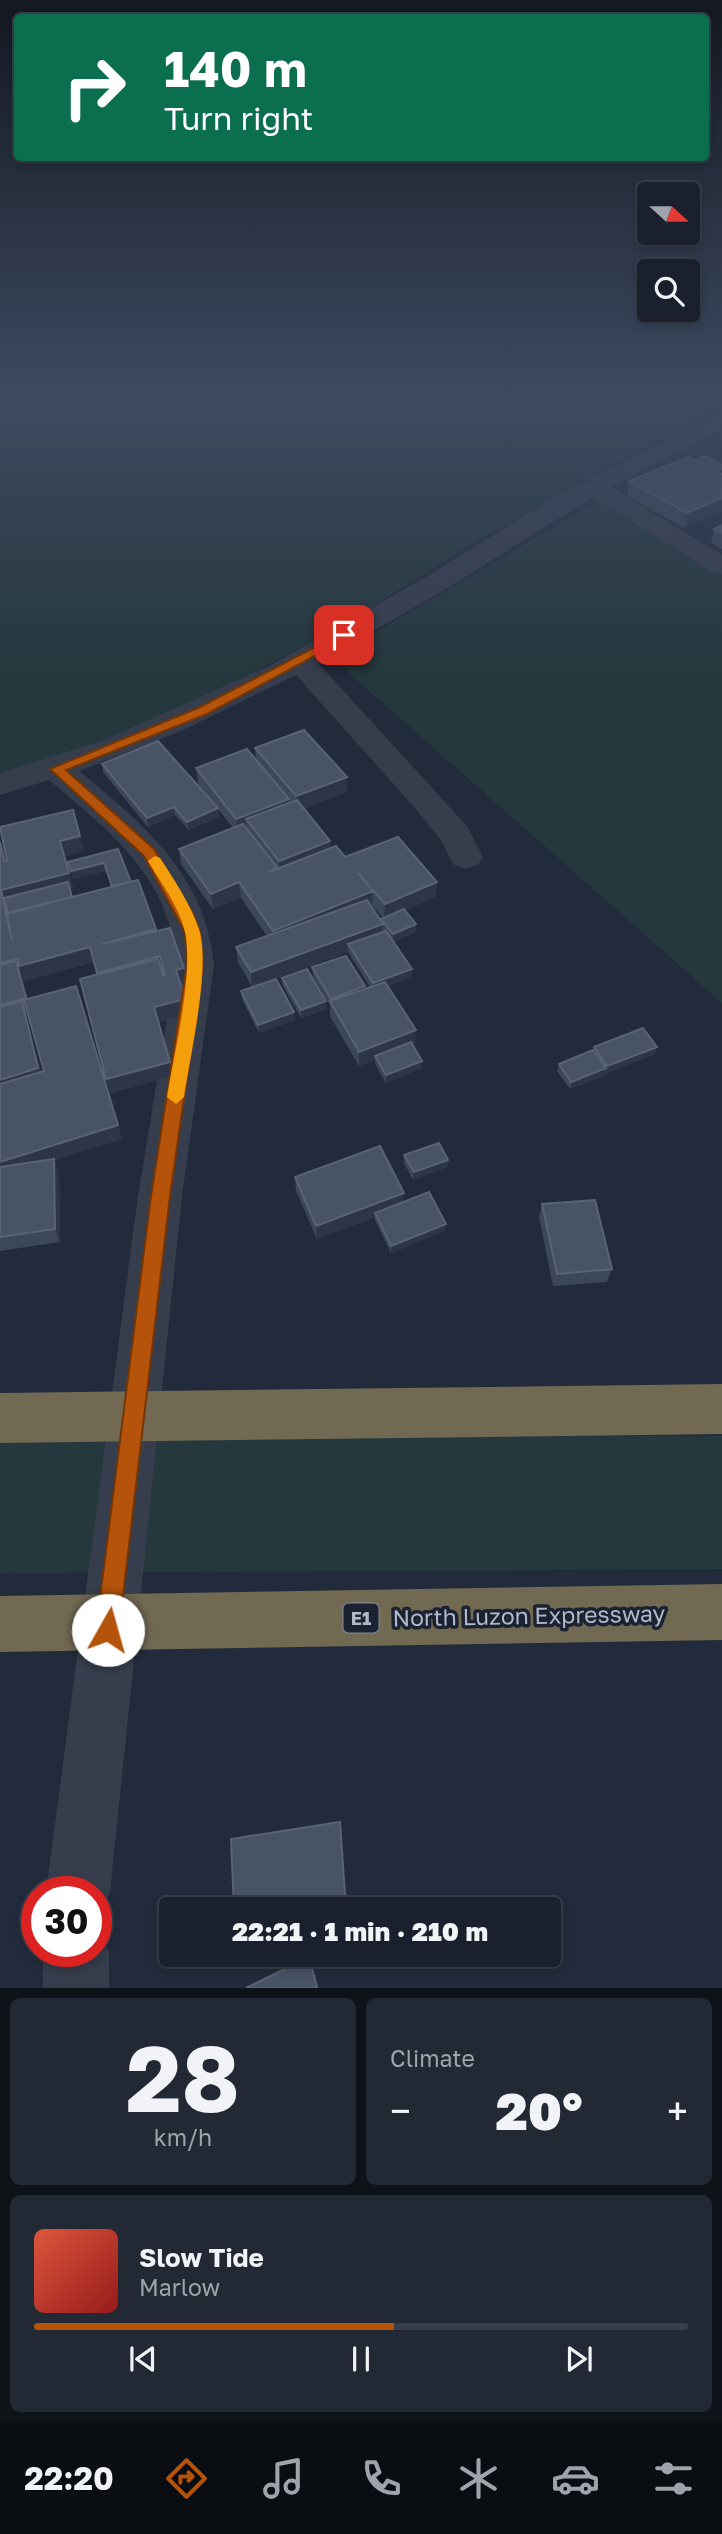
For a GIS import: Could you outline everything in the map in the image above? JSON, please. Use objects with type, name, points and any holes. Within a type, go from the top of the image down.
[{"type":"highway","points":[[0,1418],[722,1409]]},
{"type":"highway","name":"North Luzon Expressway","points":[[0,1624],[722,1612]]},
{"type":"street","points":[[0,784],[56,769],[202,711],[433,585],[585,491]]},
{"type":"street","points":[[602,491],[722,566]]},
{"type":"street","points":[[299,660],[427,800],[455,834],[466,858]]},
{"type":"street","points":[[56,769],[149,853],[180,901],[192,932],[195,965],[160,1196],[79,1876]]},
{"type":"street","points":[[76,1967],[76,1988]]},
{"type":"green space","points":[[0,491],[567,491],[480,539],[359,615],[197,704],[95,748],[0,776]]},
{"type":"green space","points":[[602,499],[722,568],[722,1003],[332,658]]},
{"type":"green space","points":[[231,1433],[722,1436],[722,1569],[0,1573],[0,1440]]},
{"type":"building","points":[[647,491],[722,491],[722,498],[687,513]]},
{"type":"building","points":[[722,525],[722,533],[714,529]]},
{"type":"building","points":[[304,730],[347,777],[296,796],[255,748]]},
{"type":"building","points":[[158,741],[218,808],[187,822],[174,807],[147,818],[102,764]]},
{"type":"building","points":[[247,749],[289,799],[236,819],[196,768]]},
{"type":"building","points":[[297,800],[330,841],[279,861],[246,819]]},
{"type":"building","points":[[73,810],[80,836],[60,841],[69,873],[1,890],[12,941],[7,914],[138,880],[156,929],[102,944],[170,928],[184,968],[176,970],[185,999],[154,1007],[170,1062],[106,1079],[80,979],[158,959],[165,975],[160,956],[97,973],[90,947],[19,966],[18,959],[0,963],[0,842],[4,861],[7,861],[0,827]]},
{"type":"building","points":[[243,824],[277,867],[269,872],[336,846],[345,857],[398,837],[437,882],[385,904],[358,873],[373,891],[273,931],[239,882],[211,894],[179,849]]},
{"type":"building","points":[[118,849],[131,882],[112,886],[104,863],[71,871],[68,862]]},
{"type":"building","points":[[68,882],[72,897],[8,913],[4,898]]},
{"type":"building","points":[[367,900],[383,924],[251,972],[236,947]]},
{"type":"building","points":[[404,909],[416,924],[393,934],[381,919]]},
{"type":"building","points":[[386,931],[412,969],[373,983],[348,944]]},
{"type":"building","points":[[346,956],[365,986],[331,999],[312,967]]},
{"type":"building","points":[[16,961],[26,998],[0,1005],[0,965]]},
{"type":"building","points":[[307,969],[326,1001],[301,1010],[282,978]]},
{"type":"building","points":[[276,979],[294,1012],[258,1025],[241,991]]},
{"type":"building","points":[[385,982],[416,1030],[359,1052],[330,1001]]},
{"type":"building","points":[[76,986],[118,1125],[0,1162],[0,1084],[44,1071],[24,1000]]},
{"type":"building","points":[[22,1001],[38,1068],[0,1080],[0,1007]]},
{"type":"building","points":[[643,1028],[657,1047],[607,1066],[594,1047]]},
{"type":"building","points":[[411,1042],[422,1061],[386,1075],[375,1056]]},
{"type":"building","points":[[593,1050],[606,1068],[571,1082],[559,1064]]},
{"type":"building","points":[[439,1143],[448,1160],[414,1172],[404,1155]]},
{"type":"building","points":[[380,1146],[404,1193],[316,1226],[295,1177]]},
{"type":"building","points":[[54,1159],[55,1229],[0,1237],[0,1167]]},
{"type":"building","points":[[429,1192],[446,1224],[391,1246],[375,1213]]},
{"type":"building","points":[[595,1200],[612,1269],[557,1274],[542,1204]]},
{"type":"building","points":[[340,1822],[345,1897],[233,1897],[231,1839]]},
{"type":"building","points":[[289,1967],[312,1967],[317,1988],[246,1988]]},
{"type":"slow traffic","points":[[155,861],[180,901],[192,932],[195,965],[176,1097]]},
{"type":"route","points":[[108,1630],[160,1196],[195,965],[192,932],[180,901],[149,853],[105,810],[56,769],[125,744],[202,711],[271,677],[344,635]]}]
